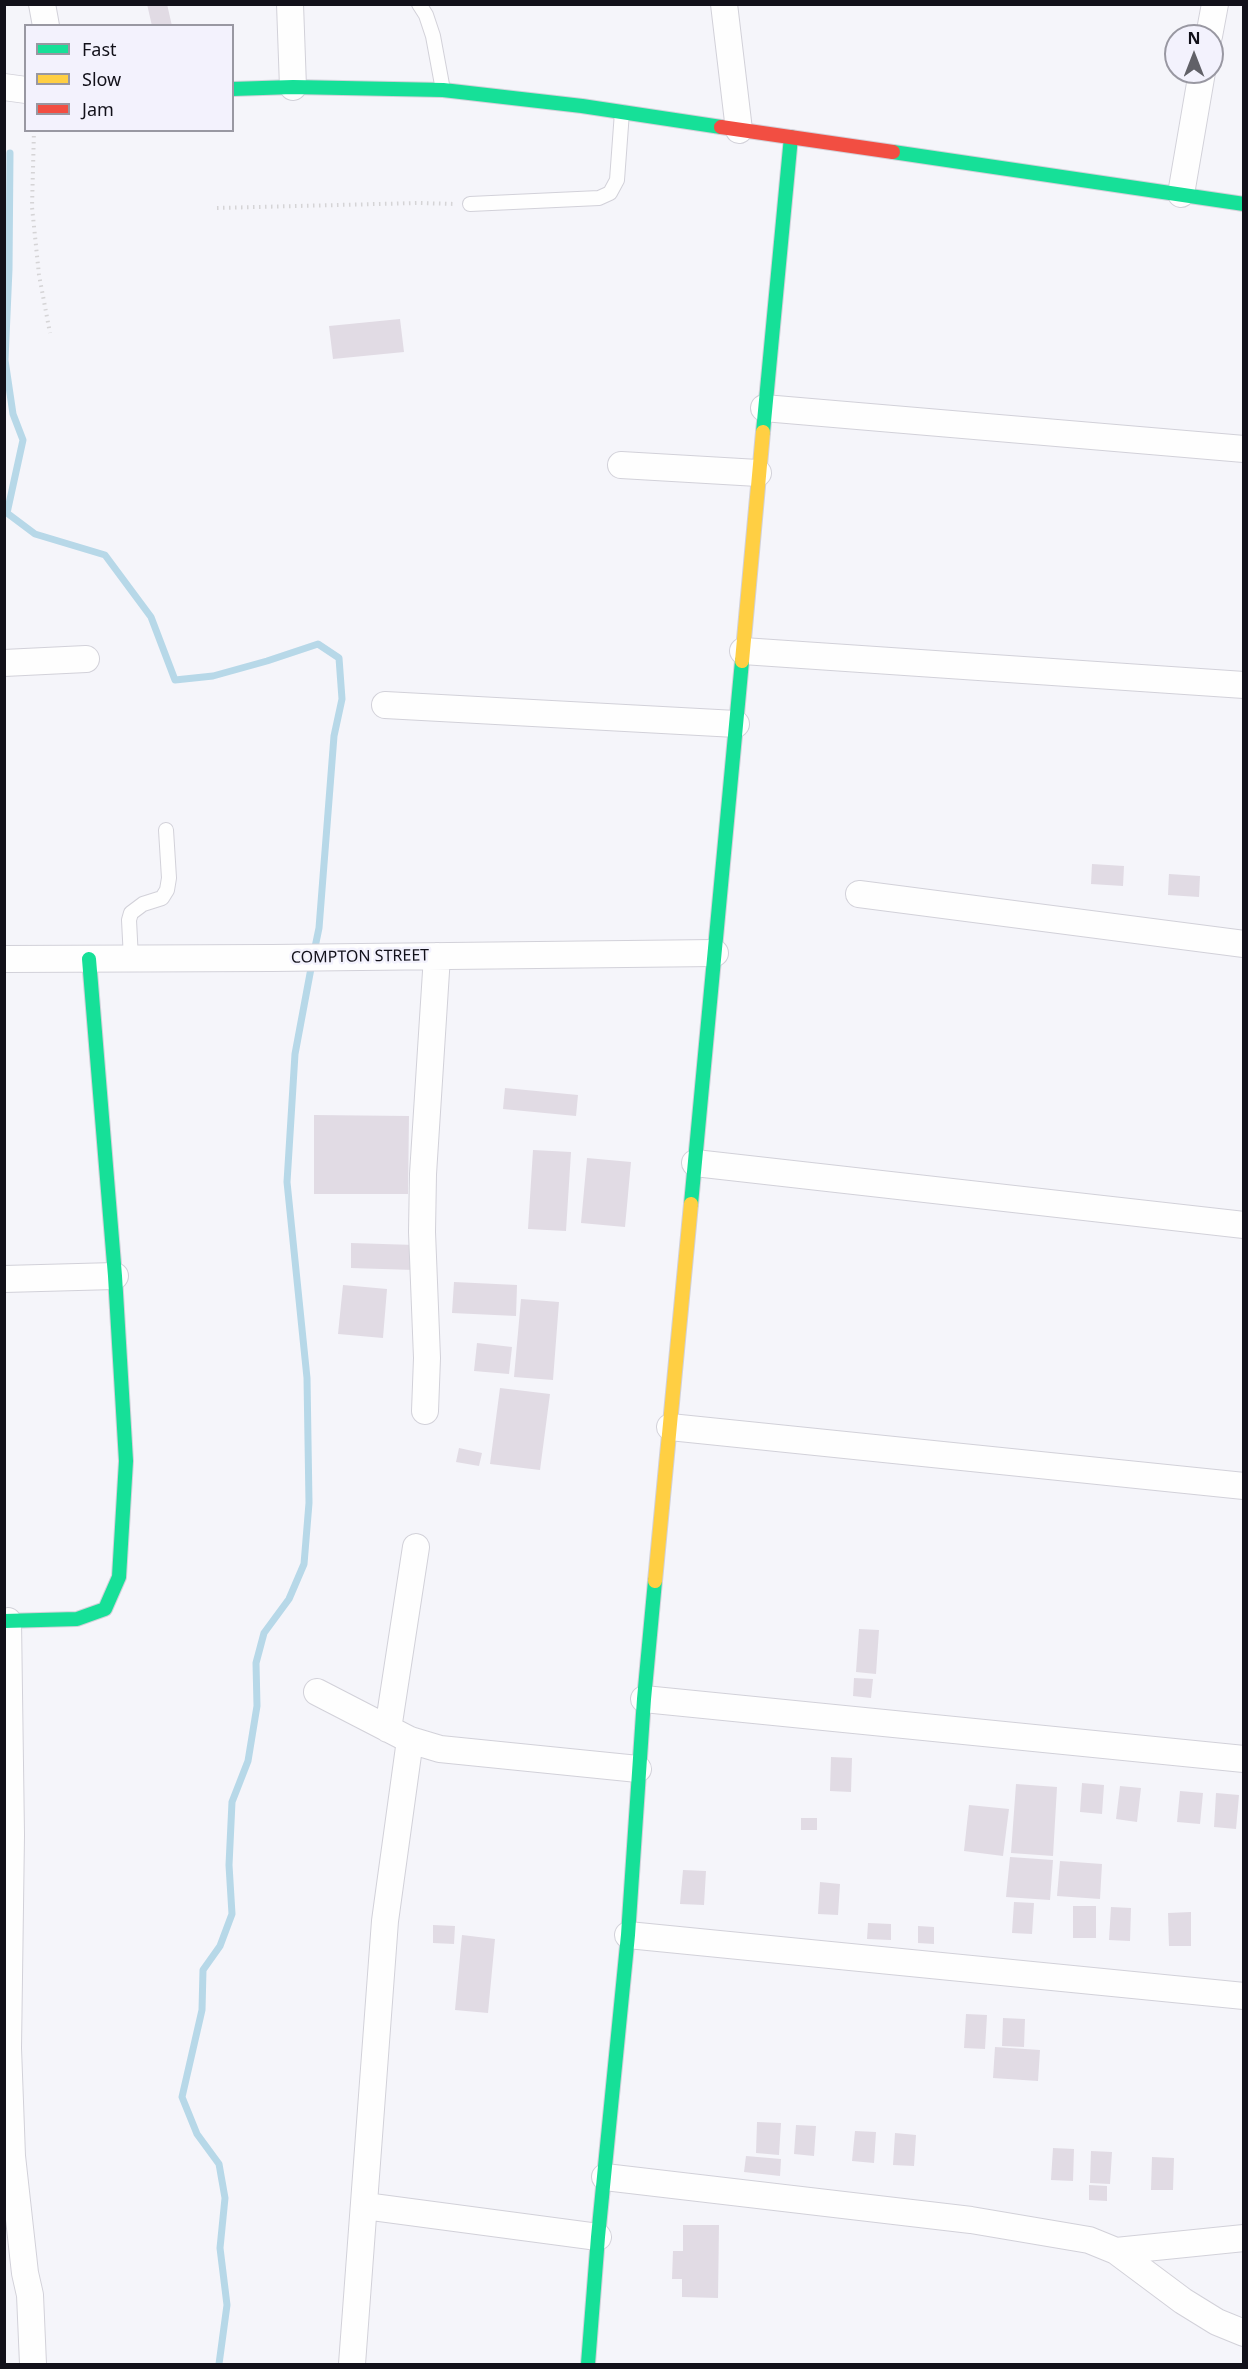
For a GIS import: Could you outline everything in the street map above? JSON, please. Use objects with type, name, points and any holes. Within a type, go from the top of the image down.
[{"type":"street","points":[[42,4],[46,24]]},
{"type":"street","points":[[290,4],[293,87]]},
{"type":"street","points":[[724,4],[739,130]]},
{"type":"street","points":[[1211,24],[1215,4]]},
{"type":"street","points":[[1181,194],[1200,84]]},
{"type":"street","points":[[5,87],[24,90]]},
{"type":"street","points":[[234,89],[293,87],[443,90],[622,112],[1244,204]]},
{"type":"street","points":[[588,2364],[597,2237],[605,2177],[628,1935],[644,1699],[790,137]]},
{"type":"street","points":[[764,408],[1244,449]]},
{"type":"street","points":[[621,465],[758,474]]},
{"type":"street","points":[[743,651],[1244,685]]},
{"type":"street","points":[[4,663],[86,659]]},
{"type":"street","points":[[385,705],[736,723]]},
{"type":"street","points":[[860,894],[1244,944]]},
{"type":"street","name":"COMPTON STREET","points":[[4,959],[715,953]]},
{"type":"street","points":[[425,1411],[428,1358],[422,1232],[423,1174],[437,956]]},
{"type":"street","points":[[33,2364],[30,2295],[25,2273],[11,2134],[8,2048],[11,1835],[6,1621],[77,1619],[105,1609],[119,1577],[126,1461],[115,1276],[89,959]]},
{"type":"street","points":[[695,1163],[1244,1225]]},
{"type":"street","points":[[4,1279],[115,1276]]},
{"type":"street","points":[[670,1427],[1244,1486]]},
{"type":"street","points":[[388,1729],[416,1547]]},
{"type":"street","points":[[317,1692],[411,1740],[440,1749],[638,1769]]},
{"type":"street","points":[[644,1699],[1244,1760]]},
{"type":"street","points":[[352,2364],[385,1921],[411,1740]]},
{"type":"street","points":[[628,1935],[1244,1996]]},
{"type":"street","points":[[605,2177],[971,2220],[1089,2240],[1116,2251],[1183,2301],[1217,2322],[1244,2332]]},
{"type":"street","points":[[365,2206],[597,2237]]},
{"type":"street","points":[[1116,2251],[1244,2238]]},
{"type":"lane","points":[[419,4],[434,36],[443,90]]},
{"type":"lane","points":[[4,94],[5,87]]},
{"type":"lane","points":[[470,204],[599,198],[610,193],[617,180],[622,112]]},
{"type":"lane","points":[[131,959],[129,921],[131,913],[142,903],[162,898],[166,890],[169,878],[166,830]]},
{"type":"path","points":[[34,132],[32,207],[39,275],[50,333]]},
{"type":"path","points":[[217,208],[418,203],[470,204]]},
{"type":"building","points":[[147,4],[167,4],[172,24],[152,24]]},
{"type":"building","points":[[400,319],[404,352],[333,359],[329,326]]},
{"type":"building","points":[[1092,864],[1124,866],[1123,886],[1091,884]]},
{"type":"building","points":[[1169,874],[1200,876],[1199,897],[1168,895]]},
{"type":"building","points":[[505,1088],[578,1095],[576,1116],[503,1109]]},
{"type":"building","points":[[314,1115],[409,1116],[408,1194],[314,1194]]},
{"type":"building","points":[[533,1150],[571,1152],[566,1231],[528,1229]]},
{"type":"building","points":[[587,1158],[631,1162],[625,1227],[581,1223]]},
{"type":"building","points":[[351,1243],[415,1245],[414,1270],[351,1268]]},
{"type":"building","points":[[454,1282],[517,1285],[516,1316],[452,1313]]},
{"type":"building","points":[[343,1285],[387,1289],[383,1338],[338,1334]]},
{"type":"building","points":[[521,1299],[559,1302],[553,1380],[514,1377]]},
{"type":"building","points":[[477,1343],[512,1347],[509,1374],[474,1371]]},
{"type":"building","points":[[500,1388],[550,1394],[540,1470],[490,1464]]},
{"type":"building","points":[[459,1448],[482,1453],[479,1466],[456,1462]]},
{"type":"building","points":[[859,1629],[879,1630],[876,1674],[856,1672]]},
{"type":"building","points":[[854,1678],[873,1679],[871,1698],[853,1696]]},
{"type":"building","points":[[831,1757],[852,1758],[851,1792],[830,1791]]},
{"type":"building","points":[[1082,1783],[1104,1785],[1102,1814],[1080,1812]]},
{"type":"building","points":[[1016,1784],[1057,1787],[1053,1856],[1011,1853]]},
{"type":"building","points":[[1120,1786],[1141,1788],[1137,1822],[1116,1819]]},
{"type":"building","points":[[1180,1791],[1203,1793],[1200,1824],[1177,1822]]},
{"type":"building","points":[[1216,1793],[1239,1795],[1236,1829],[1214,1827]]},
{"type":"building","points":[[969,1805],[1009,1809],[1003,1856],[964,1851]]},
{"type":"building","points":[[801,1818],[817,1818],[817,1830],[801,1830]]},
{"type":"building","points":[[1010,1857],[1053,1860],[1050,1900],[1006,1897]]},
{"type":"building","points":[[1060,1861],[1102,1864],[1100,1899],[1057,1896]]},
{"type":"building","points":[[683,1870],[706,1871],[704,1905],[680,1904]]},
{"type":"building","points":[[820,1882],[840,1884],[838,1915],[818,1914]]},
{"type":"building","points":[[1014,1902],[1034,1903],[1032,1934],[1012,1933]]},
{"type":"building","points":[[1073,1906],[1096,1906],[1096,1938],[1073,1938]]},
{"type":"building","points":[[1111,1907],[1131,1908],[1130,1941],[1109,1940]]},
{"type":"building","points":[[1191,1912],[1191,1946],[1169,1946],[1168,1913]]},
{"type":"building","points":[[868,1923],[891,1924],[891,1940],[867,1939]]},
{"type":"building","points":[[433,1925],[455,1926],[454,1944],[433,1943]]},
{"type":"building","points":[[918,1926],[934,1927],[934,1944],[918,1943]]},
{"type":"building","points":[[462,1935],[495,1939],[488,2013],[455,2010]]},
{"type":"building","points":[[966,2014],[987,2015],[985,2049],[964,2048]]},
{"type":"building","points":[[1003,2018],[1025,2019],[1024,2047],[1002,2046]]},
{"type":"building","points":[[995,2047],[1040,2050],[1038,2081],[993,2078]]},
{"type":"building","points":[[757,2122],[781,2123],[779,2155],[756,2153]]},
{"type":"building","points":[[796,2125],[816,2126],[814,2156],[794,2154]]},
{"type":"building","points":[[855,2131],[876,2132],[874,2163],[852,2161]]},
{"type":"building","points":[[895,2133],[916,2135],[914,2166],[893,2165]]},
{"type":"building","points":[[1053,2148],[1074,2149],[1073,2181],[1051,2180]]},
{"type":"building","points":[[1091,2151],[1112,2152],[1110,2184],[1090,2183]]},
{"type":"building","points":[[746,2156],[781,2159],[780,2176],[744,2172]]},
{"type":"building","points":[[1152,2157],[1174,2158],[1173,2190],[1151,2190]]},
{"type":"building","points":[[1089,2185],[1107,2186],[1107,2201],[1089,2200]]},
{"type":"building","points":[[683,2225],[719,2225],[718,2298],[682,2297],[682,2279],[672,2279],[673,2251],[683,2251]]},
{"type":"waterway","points":[[10,153],[9,269],[5,360],[13,414],[23,440],[7,513],[35,534],[105,555],[151,617],[175,680],[213,676],[318,644],[339,658],[342,699],[334,736],[319,928],[314,952]]},
{"type":"waterway","points":[[219,2364],[227,2305],[220,2248],[225,2198],[219,2164],[197,2134],[182,2097],[202,2010],[203,1970],[220,1946],[232,1914],[229,1865],[232,1802],[248,1761],[257,1706],[256,1663],[264,1633],[289,1599],[304,1564],[309,1503],[307,1378],[287,1182],[295,1054],[312,963]]},
{"type":"traffic: fast","points":[[234,89],[293,87],[443,90],[582,106],[721,127]]},
{"type":"traffic: fast","points":[[763,432],[791,137]]},
{"type":"traffic: fast","points":[[893,152],[1244,204]]},
{"type":"traffic: fast","points":[[691,1204],[742,661]]},
{"type":"traffic: fast","points":[[4,1621],[77,1619],[105,1609],[119,1577],[126,1461],[115,1276],[89,959]]},
{"type":"traffic: fast","points":[[588,2364],[598,2237],[628,1935],[644,1699],[655,1581]]},
{"type":"traffic: slow","points":[[742,661],[763,432]]},
{"type":"traffic: slow","points":[[655,1581],[691,1204]]},
{"type":"traffic: jam","points":[[721,127],[893,152]]}]
